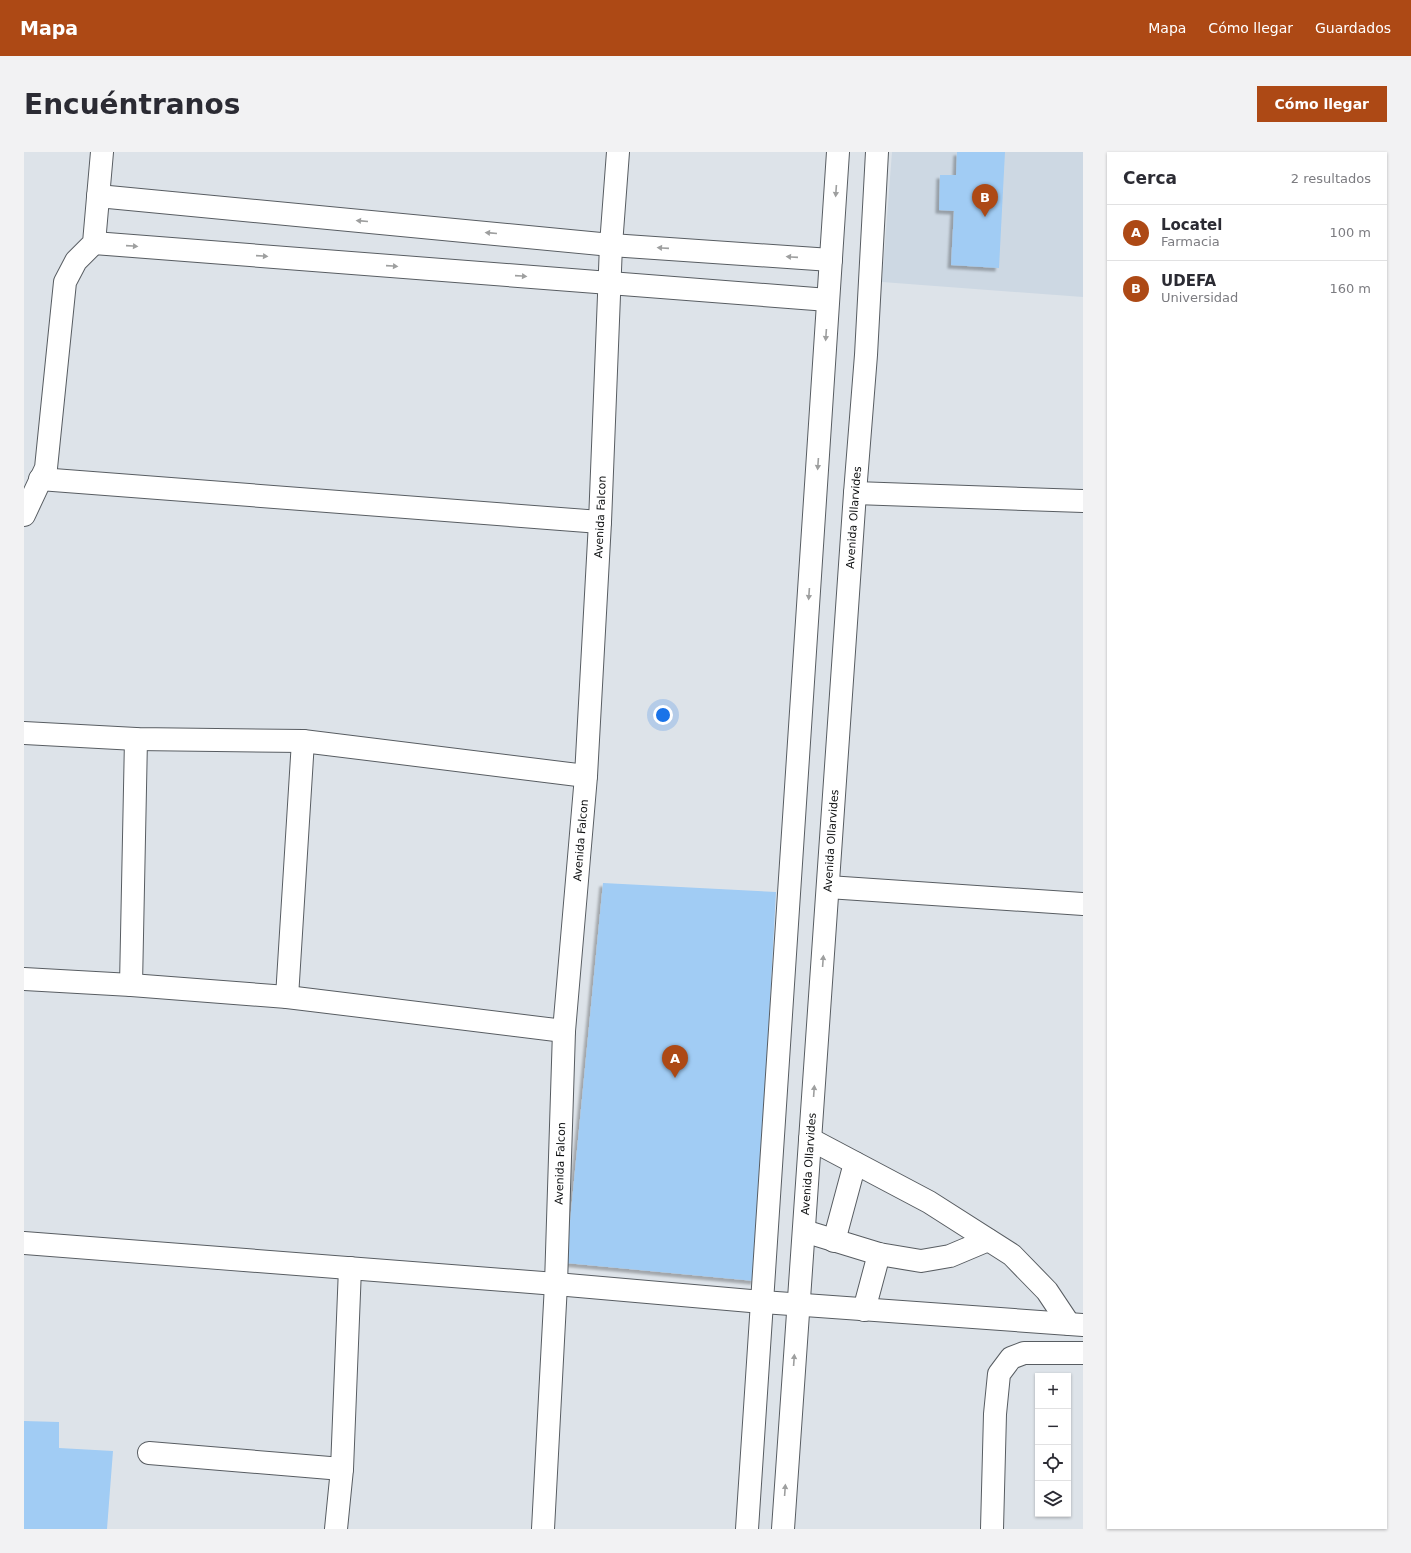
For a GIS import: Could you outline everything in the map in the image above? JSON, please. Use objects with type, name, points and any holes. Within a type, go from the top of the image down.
[{"type":"street","points":[[24,515],[46,468],[65,282],[76,261],[94,242],[102,152]]},
{"type":"street","name":"Avenida Falcon","points":[[544,1529],[556,1284],[564,1031],[586,776],[600,522],[609,283],[618,152]]},
{"type":"street","points":[[747,1529],[838,152]]},
{"type":"street","name":"Avenida Ollarvides","points":[[783,1529],[854,493],[866,355],[877,152]]},
{"type":"street","points":[[98,196],[611,245],[831,260]]},
{"type":"street","points":[[94,242],[828,300]]},
{"type":"street","points":[[40,479],[600,522]]},
{"type":"street","points":[[854,493],[1083,501]]},
{"type":"street","points":[[24,733],[136,739],[303,741],[586,776]]},
{"type":"street","points":[[131,985],[136,739]]},
{"type":"street","points":[[287,998],[303,741]]},
{"type":"street","points":[[828,887],[1083,904]]},
{"type":"street","points":[[24,979],[131,985],[287,998],[564,1031]]},
{"type":"street","points":[[810,1139],[929,1202],[1012,1255],[1047,1291],[1076,1325]]},
{"type":"street","points":[[834,1241],[854,1163]]},
{"type":"street","points":[[804,1231],[879,1254],[921,1262],[950,1256],[988,1240]]},
{"type":"street","points":[[24,1243],[556,1284],[798,1305],[1076,1325]]},
{"type":"street","points":[[864,1310],[879,1254]]},
{"type":"street","points":[[336,1529],[342,1469],[350,1268]]},
{"type":"street","points":[[992,1529],[995,1414],[999,1374],[1011,1358],[1024,1353],[1083,1353]]},
{"type":"street","points":[[148,1453],[342,1469]]},
{"type":"shaded area","points":[[892,152],[1083,152],[1083,297],[882,282]]},
{"type":"building","points":[[957,152],[1005,152],[999,268],[951,265],[954,211],[939,210],[940,175],[956,175]]},
{"type":"building","points":[[603,883],[776,892],[755,1281],[566,1263]]},
{"type":"building","points":[[24,1421],[59,1422],[59,1448],[113,1451],[107,1529],[24,1529]]},
{"type":"place","name":"UDEFA","points":[[985,217]]},
{"type":"place","name":"Locatel","points":[[675,1078]]}]
